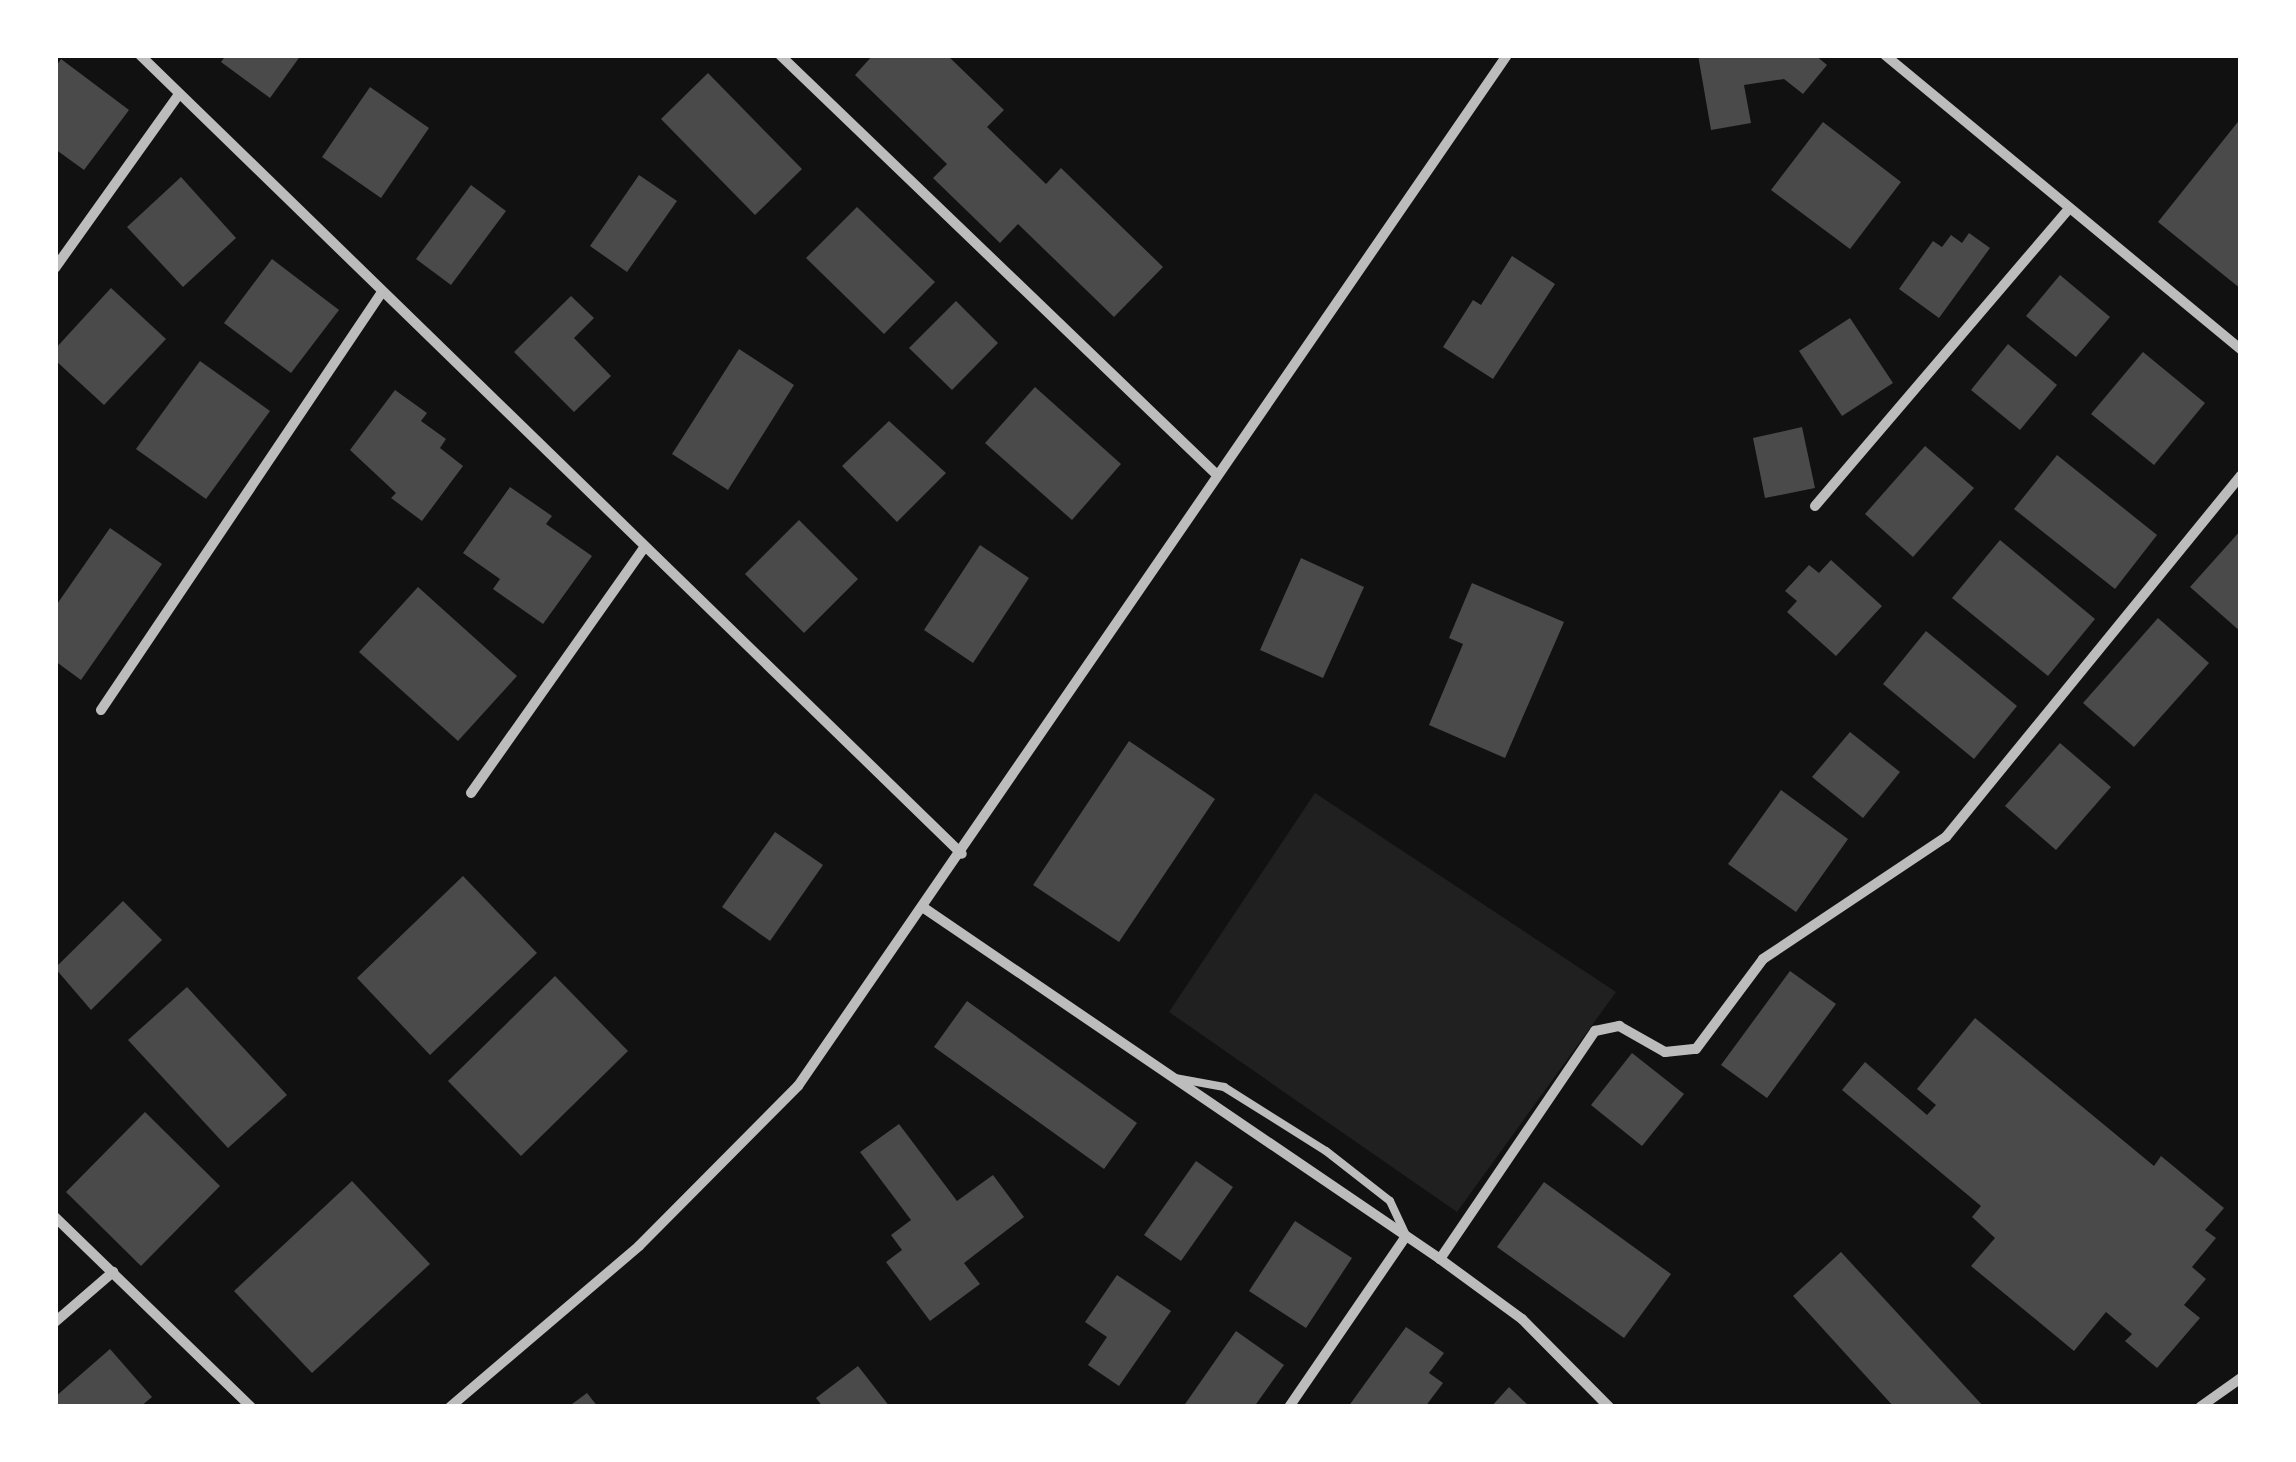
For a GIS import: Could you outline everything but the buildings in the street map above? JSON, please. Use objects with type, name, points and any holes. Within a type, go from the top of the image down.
[{"type":"street","points":[[140,55],[962,854]]},
{"type":"street","points":[[780,55],[1217,475]]},
{"type":"street","points":[[450,1407],[640,1246],[765,1123],[811,1069],[1507,55]]},
{"type":"street","points":[[1885,55],[2241,350]]},
{"type":"street","points":[[55,268],[179,94]]},
{"type":"street","points":[[1816,506],[2068,210]]},
{"type":"street","points":[[102,710],[382,292]]},
{"type":"street","points":[[1440,1259],[1595,1031],[1616,1026],[1665,1052],[1696,1049],[1763,959],[1946,836],[2241,476]]},
{"type":"street","points":[[471,793],[644,548]]},
{"type":"street","points":[[924,908],[1168,1078],[1440,1259],[1522,1319],[1610,1407]]},
{"type":"street","points":[[55,1217],[252,1407]]},
{"type":"street","points":[[1290,1407],[1406,1236]]},
{"type":"street","points":[[55,1322],[113,1272]]},
{"type":"street","points":[[2200,1407],[2241,1378]]},
{"type":"lane","points":[[1168,1078],[1198,1078],[1251,1101],[1365,1178],[1390,1202],[1406,1236]]},
{"type":"shaded area","points":[[1315,793],[1616,992],[1457,1212],[1169,1012]]}]
